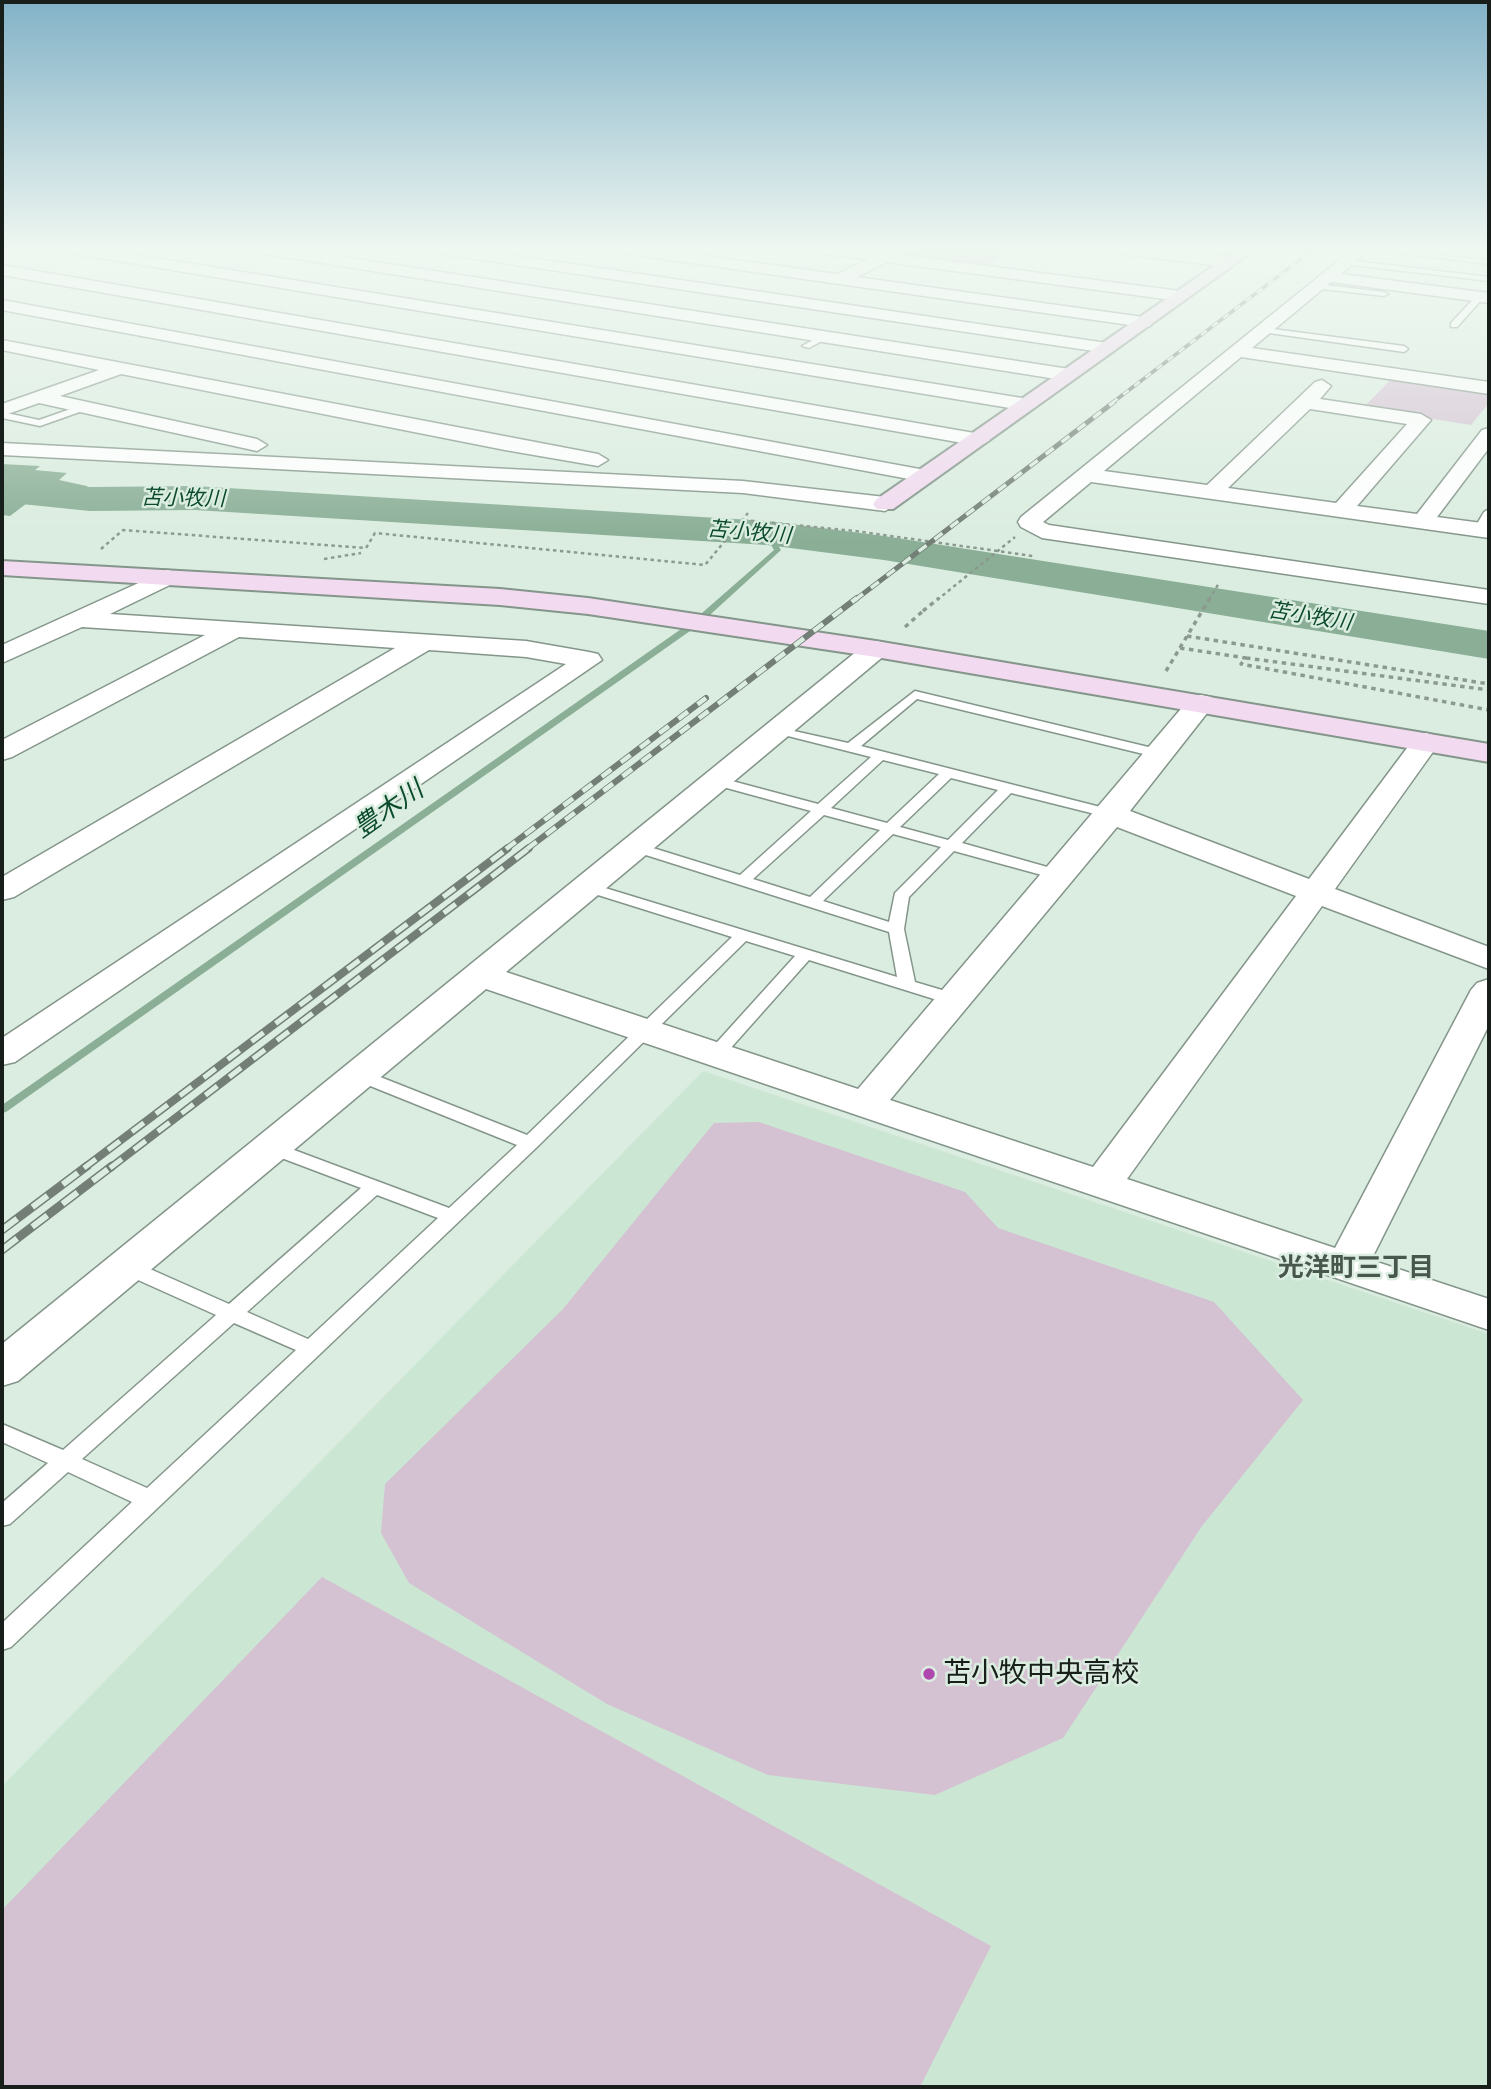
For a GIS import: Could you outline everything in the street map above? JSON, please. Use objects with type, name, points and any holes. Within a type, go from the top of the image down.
[{"type":"street","points":[[10,346],[628,466],[608,479]]},
{"type":"street","points":[[2,412],[181,346]]},
{"type":"street","points":[[226,346],[925,476]]},
{"type":"street","points":[[443,346],[980,440]]},
{"type":"street","points":[[675,346],[1028,405]]},
{"type":"street","points":[[448,472],[703,346]]},
{"type":"street","points":[[886,346],[1069,375]]},
{"type":"street","points":[[1097,346],[1107,348]]},
{"type":"street","points":[[1243,346],[1029,522],[1042,531],[1489,597]]},
{"type":"street","points":[[2,449],[769,489],[885,505],[1107,348]]},
{"type":"street","points":[[1237,351],[1489,388]]},
{"type":"street","points":[[1212,492],[1343,367]]},
{"type":"street","points":[[2,390],[296,453],[279,463]]},
{"type":"street","points":[[1305,402],[1421,420],[1342,510]]},
{"type":"street","points":[[1423,521],[1486,443]]},
{"type":"street","points":[[1086,475],[1423,521],[1486,524]]},
{"type":"street","points":[[2,568],[500,597],[588,606],[876,649],[1489,753]]},
{"type":"street","points":[[2,655],[167,577]]},
{"type":"street","points":[[2,1054],[589,660],[527,649],[78,619]]},
{"type":"street","points":[[2,751],[234,630]]},
{"type":"street","points":[[2,890],[424,642]]},
{"type":"street","points":[[2,1369],[482,976],[635,847],[781,730],[876,649]]},
{"type":"street","points":[[864,1106],[956,1000],[1201,703]]},
{"type":"street","points":[[1102,1184],[1426,742]]},
{"type":"street","points":[[1111,814],[1489,958]]},
{"type":"street","points":[[482,976],[1489,1315]]},
{"type":"street","points":[[1348,1266],[1489,990]]},
{"type":"lane","points":[[1386,346],[1404,349]]},
{"type":"lane","points":[[2,412],[40,423],[85,407]]},
{"type":"lane","points":[[850,748],[915,695],[1160,754]]},
{"type":"lane","points":[[781,730],[1111,814]]},
{"type":"lane","points":[[742,881],[881,755]]},
{"type":"lane","points":[[812,903],[948,773]]},
{"type":"lane","points":[[717,781],[1060,875]]},
{"type":"lane","points":[[907,985],[896,929],[901,895],[1008,788]]},
{"type":"lane","points":[[635,847],[896,929]]},
{"type":"lane","points":[[587,887],[956,1000]]},
{"type":"lane","points":[[2,1639],[530,1143],[743,935]]},
{"type":"lane","points":[[715,1055],[806,954]]},
{"type":"lane","points":[[359,1075],[530,1143]]},
{"type":"lane","points":[[270,1147],[452,1216]]},
{"type":"lane","points":[[2,1517],[374,1187]]},
{"type":"lane","points":[[125,1266],[312,1349]]},
{"type":"lane","points":[[2,1432],[150,1500]]},
{"type":"path","points":[[98,551],[123,530],[366,548],[375,533],[705,565],[744,518],[1041,558]]},
{"type":"path","points":[[923,611],[1015,537]]},
{"type":"path","points":[[1205,582],[1219,584]]},
{"type":"path","points":[[1161,678],[1214,593]]},
{"type":"path","points":[[1187,636],[1489,684]]},
{"type":"path","points":[[1180,648],[1489,690]]},
{"type":"path","points":[[1246,659],[1241,664],[1489,710]]},
{"type":"shaded area","points":[[1393,377],[1489,392],[1489,403],[1471,425],[1363,408]]},
{"type":"shaded area","points":[[703,1071],[1489,1334],[1489,2087],[2,2087],[2,1786]]},
{"type":"shaded area","points":[[759,1122],[965,1192],[998,1228],[1214,1302],[1303,1400],[1202,1526],[1063,1738],[935,1795],[768,1775],[607,1704],[409,1583],[381,1533],[385,1484],[563,1309],[714,1123]]},
{"type":"shaded area","points":[[322,1577],[991,1946],[920,2087],[2,2087],[2,1910]]},
{"type":"water","points":[[2,464],[40,466],[35,470],[67,473],[59,480],[87,486],[89,495],[160,491],[203,494],[189,499],[89,505],[35,497],[10,516],[2,515]]},
{"type":"waterway","name":"苫小牧川","points":[[2,491],[90,499],[195,498],[767,533],[884,548],[1489,645]]},
{"type":"waterway","name":"豊木川","points":[[2,1110],[697,622],[778,550],[767,533]]},
{"type":"railway","points":[[1112,403],[1186,346]]},
{"type":"railway","points":[[855,600],[1114,402]]},
{"type":"railway","points":[[527,849],[857,598]]},
{"type":"railway","points":[[506,849],[706,698]]},
{"type":"railway","points":[[84,1168],[508,848]]},
{"type":"railway","points":[[110,1168],[529,848]]},
{"type":"railway","points":[[2,1230],[87,1166]]},
{"type":"railway","points":[[2,1250],[112,1166]]},
{"type":"place","name":"苫小牧中央高校","points":[[929,1674]]},
{"type":"district","name":"光洋町三丁目","points":[[1356,1269]]}]
